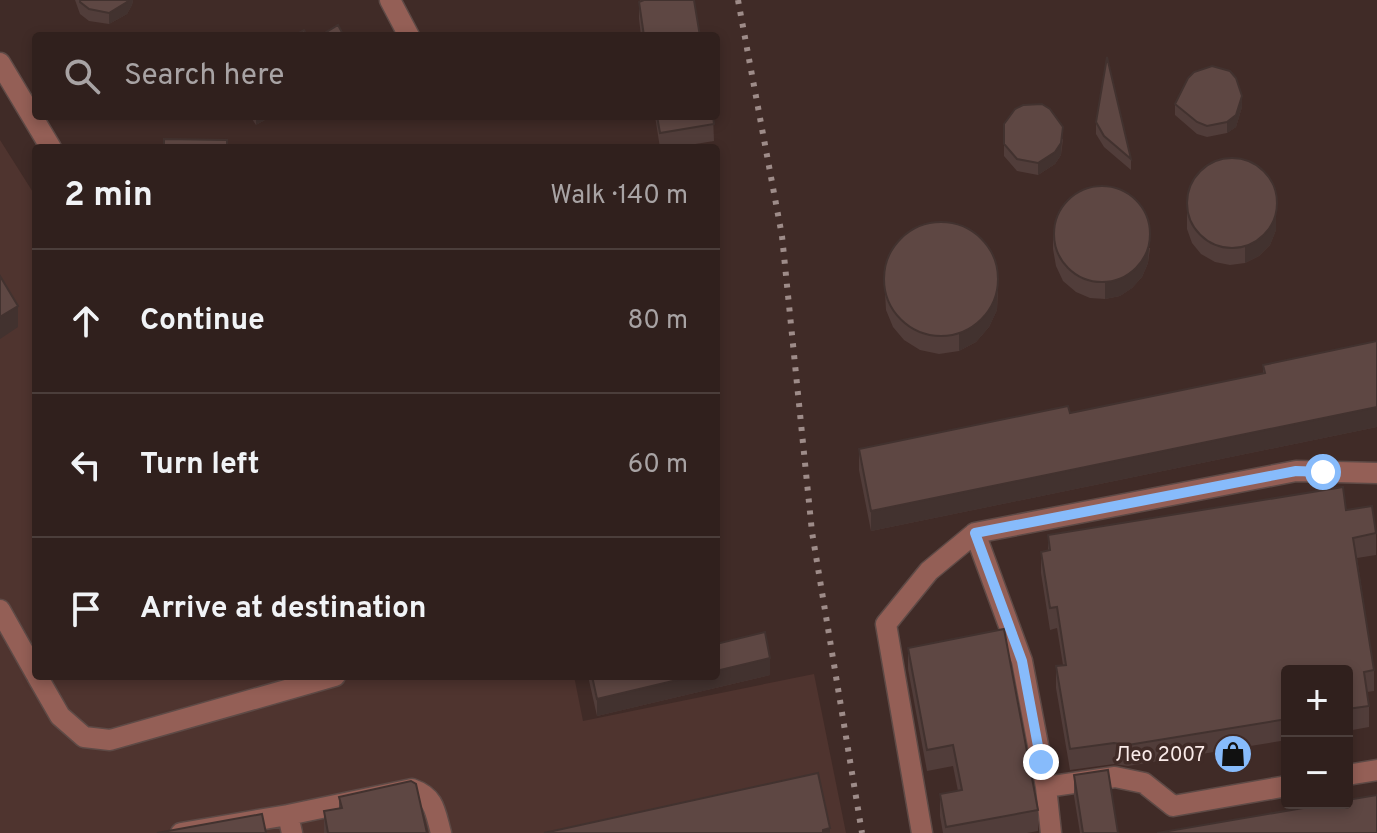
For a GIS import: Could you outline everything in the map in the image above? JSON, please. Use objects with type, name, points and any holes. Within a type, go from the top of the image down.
[{"type":"lane","points":[[390,0],[407,32]]},
{"type":"lane","points":[[0,63],[32,116]]},
{"type":"lane","points":[[34,120],[49,144]]},
{"type":"lane","points":[[922,833],[886,624],[929,571],[975,533],[1296,471],[1377,473]]},
{"type":"lane","points":[[975,533],[1022,661],[1046,787],[1051,833]]},
{"type":"lane","points":[[0,610],[32,666]]},
{"type":"lane","points":[[40,680],[60,716],[84,737],[110,740],[321,680]]},
{"type":"lane","points":[[1353,774],[1377,770]]},
{"type":"lane","points":[[1046,787],[1115,777],[1144,783],[1173,806],[1281,787]]},
{"type":"lane","points":[[181,833],[290,824],[412,789],[426,794],[434,806],[441,833]]},
{"type":"shaded area","points":[[0,140],[32,191],[32,680],[575,680],[583,721],[814,674],[846,833],[0,833]]},
{"type":"building","points":[[80,0],[128,0],[109,13],[89,9]]},
{"type":"building","points":[[694,0],[699,32],[643,32],[639,2]]},
{"type":"building","points":[[338,25],[342,32],[327,32]]},
{"type":"building","points":[[1107,57],[1131,159],[1104,136],[1096,122]]},
{"type":"building","points":[[1212,66],[1230,71],[1242,96],[1236,115],[1227,122],[1207,126],[1175,104],[1188,78],[1194,72]]},
{"type":"building","points":[[1042,104],[1050,109],[1063,127],[1061,143],[1055,152],[1038,163],[1017,159],[1004,144],[1004,124],[1015,109],[1023,105]]},
{"type":"building","points":[[658,120],[714,120],[714,124],[660,133]]},
{"type":"building","points":[[164,139],[227,140],[227,144],[164,144]]},
{"type":"building","points":[[1232,158],[1249,162],[1264,171],[1273,186],[1277,203],[1273,220],[1264,235],[1249,244],[1232,248],[1215,244],[1200,235],[1191,220],[1187,203],[1191,186],[1200,171],[1215,162]]},
{"type":"building","points":[[1102,186],[1120,190],[1136,200],[1146,216],[1150,234],[1146,252],[1136,268],[1120,278],[1102,282],[1084,278],[1068,268],[1058,252],[1054,234],[1058,216],[1068,200],[1084,190]]},
{"type":"building","points":[[941,222],[963,227],[981,239],[993,257],[998,279],[993,301],[981,319],[963,331],[941,336],[919,331],[901,319],[889,301],[884,279],[889,257],[901,239],[919,227]]},
{"type":"building","points":[[0,276],[18,306],[0,317]]},
{"type":"building","points":[[1377,341],[1377,407],[871,511],[859,449],[1068,406],[1070,413],[1265,373],[1263,365]]},
{"type":"building","points":[[1343,487],[1346,510],[1372,506],[1376,533],[1353,538],[1374,670],[1364,672],[1369,706],[1353,708],[1353,665],[1281,665],[1281,720],[1128,745],[1114,743],[1070,749],[1056,666],[1066,665],[1057,607],[1050,608],[1041,552],[1050,550],[1048,535]]},
{"type":"building","points":[[1004,629],[1038,810],[946,827],[940,794],[962,790],[953,745],[927,750],[908,648]]},
{"type":"building","points":[[765,632],[770,658],[720,670],[720,643]]},
{"type":"building","points":[[593,680],[677,680],[597,699]]},
{"type":"building","points":[[1108,770],[1118,833],[1083,833],[1074,775]]},
{"type":"building","points":[[818,773],[830,828],[823,830],[823,833],[544,833]]},
{"type":"building","points":[[411,781],[416,784],[427,833],[328,833],[324,811],[342,808],[339,797]]},
{"type":"building","points":[[1377,795],[1377,833],[1157,833],[1297,809],[1353,809],[1353,799]]},
{"type":"building","points":[[262,814],[266,833],[157,833]]},
{"type":"railway","points":[[738,0],[782,236],[812,532],[862,833]]},
{"type":"place","name":"Лео 2007","points":[[1233,754]]},
{"type":"route","points":[[1041,762],[1022,661],[975,533],[1296,471],[1323,472]]}]
